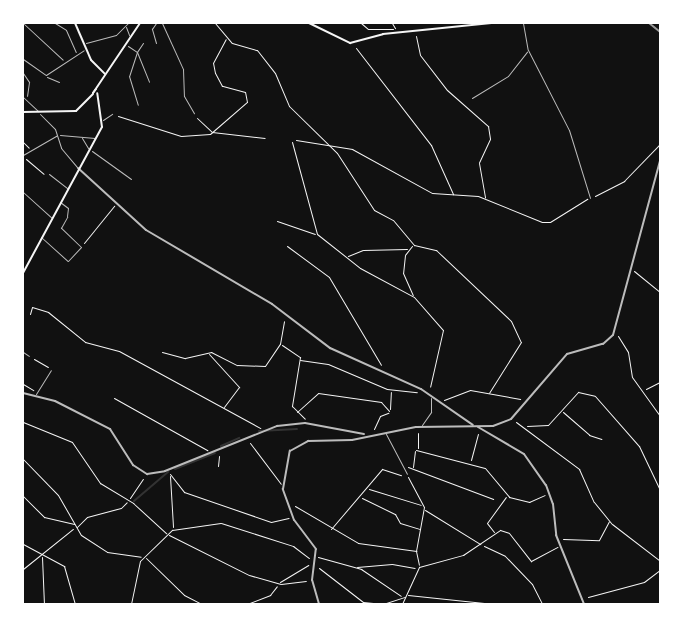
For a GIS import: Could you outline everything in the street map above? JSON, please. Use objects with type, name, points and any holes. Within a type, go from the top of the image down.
[{"type":"main road","points":[[75,23],[86,48],[106,74]]},
{"type":"main road","points":[[23,112],[76,111],[96,92],[140,23]]},
{"type":"main road","points":[[309,23],[337,40],[352,43],[381,34],[416,33],[491,23]]},
{"type":"main road","points":[[23,272],[103,120],[96,92]]},
{"type":"street","points":[[23,23],[65,61]]},
{"type":"street","points":[[55,23],[66,30],[77,54]]},
{"type":"street","points":[[84,44],[116,35],[126,23]]},
{"type":"street","points":[[126,23],[131,37]]},
{"type":"street","points":[[156,23],[152,29],[156,43]]},
{"type":"street","points":[[162,23],[183,69],[184,96],[194,113]]},
{"type":"street","points":[[523,23],[528,50],[569,130],[590,198]]},
{"type":"street","points":[[138,105],[129,78],[137,52],[143,43]]},
{"type":"street","points":[[126,45],[137,52],[149,82]]},
{"type":"street","points":[[46,75],[86,48]]},
{"type":"street","points":[[472,98],[509,76],[528,50]]},
{"type":"street","points":[[23,59],[54,84],[59,82]]},
{"type":"street","points":[[23,73],[30,82],[24,98],[57,135],[62,151],[141,226],[288,316],[330,348],[421,389],[477,427],[524,454],[549,491],[560,546],[584,604]]},
{"type":"street","points":[[103,120],[112,114]]},
{"type":"street","points":[[23,156],[57,135],[94,138]]},
{"type":"street","points":[[82,138],[88,148],[131,179]]},
{"type":"street","points":[[318,604],[312,580],[316,558],[313,543],[292,516],[283,485],[289,455],[297,445],[386,435],[421,427],[477,427],[511,419],[567,354],[579,348],[603,344],[615,331],[660,161]]},
{"type":"street","points":[[49,174],[51,179],[68,188]]},
{"type":"street","points":[[23,192],[52,218]]},
{"type":"street","points":[[41,237],[67,261],[80,247],[61,229],[68,208],[60,202]]},
{"type":"street","points":[[23,352],[29,356]]},
{"type":"street","points":[[36,393],[51,370]]},
{"type":"street","points":[[23,393],[36,393],[110,429],[135,467],[147,474],[170,469],[219,450],[261,429],[308,424],[364,436]]},
{"type":"street","points":[[421,427],[432,403],[431,396]]},
{"type":"street","points":[[432,403],[437,400]]},
{"type":"street","points":[[386,435],[407,474]]},
{"type":"path","points":[[215,23],[226,38],[257,50],[275,74],[280,92],[299,119],[333,149],[374,210],[393,220],[414,245],[436,250],[491,299],[520,334],[518,347],[489,393]]},
{"type":"path","points":[[361,23],[368,29],[391,29]]},
{"type":"path","points":[[416,33],[421,57],[462,104],[483,118],[490,130],[479,162],[482,192],[486,199]]},
{"type":"path","points":[[212,132],[247,101],[245,92],[225,88],[215,73],[213,62],[226,38]]},
{"type":"path","points":[[352,43],[431,145],[449,188],[456,195]]},
{"type":"path","points":[[462,104],[472,98]]},
{"type":"path","points":[[194,113],[212,132]]},
{"type":"path","points":[[112,114],[181,136],[212,132],[265,138]]},
{"type":"path","points":[[296,140],[333,149],[356,150],[432,193],[478,196],[547,223],[624,181],[660,144]]},
{"type":"path","points":[[23,142],[31,150]]},
{"type":"path","points":[[292,142],[317,234]]},
{"type":"path","points":[[23,156],[51,179]]},
{"type":"path","points":[[478,196],[482,192]]},
{"type":"path","points":[[80,247],[115,204]]},
{"type":"path","points":[[277,220],[317,234],[350,260],[414,297],[431,312],[444,332],[428,393]]},
{"type":"path","points":[[346,257],[366,250],[407,249],[414,245]]},
{"type":"path","points":[[287,246],[329,277],[385,373]]},
{"type":"path","points":[[407,249],[403,273],[414,297]]},
{"type":"path","points":[[350,260],[351,255]]},
{"type":"path","points":[[632,269],[660,292]]},
{"type":"path","points":[[30,314],[33,307],[50,313],[85,342],[119,351],[261,429]]},
{"type":"path","points":[[162,352],[184,358],[209,352],[240,365],[265,366],[280,344],[288,316]]},
{"type":"path","points":[[615,331],[628,352],[632,377],[644,390],[660,416]]},
{"type":"path","points":[[280,344],[300,360],[328,364],[391,390],[412,393],[421,389]]},
{"type":"path","points":[[209,352],[239,387],[223,409]]},
{"type":"path","points":[[29,356],[51,370]]},
{"type":"path","points":[[300,360],[292,403],[308,424]]},
{"type":"path","points":[[644,390],[660,382]]},
{"type":"path","points":[[23,384],[36,393]]},
{"type":"path","points":[[389,411],[391,390]]},
{"type":"path","points":[[441,401],[464,391],[525,401]]},
{"type":"path","points":[[525,425],[545,426],[580,392],[598,398],[637,443],[660,490]]},
{"type":"path","points":[[297,412],[318,393],[381,402],[389,411]]},
{"type":"path","points":[[114,398],[211,453]]},
{"type":"path","points":[[561,410],[589,435],[601,439]]},
{"type":"path","points":[[374,435],[380,416],[389,411]]},
{"type":"path","points":[[511,419],[525,425],[579,469],[594,502],[609,521],[660,561]]},
{"type":"path","points":[[23,422],[72,442],[99,482],[128,500],[167,533],[238,571],[278,584],[312,580]]},
{"type":"path","points":[[470,462],[477,427]]},
{"type":"path","points":[[412,468],[418,435]]},
{"type":"path","points":[[246,437],[274,480],[283,485]]},
{"type":"path","points":[[218,466],[219,450]]},
{"type":"path","points":[[416,450],[470,462],[491,472],[507,496],[529,502],[549,491]]},
{"type":"path","points":[[23,459],[58,495],[75,528],[107,552],[144,556],[184,595],[202,604]]},
{"type":"path","points":[[400,462],[493,499]]},
{"type":"path","points":[[170,469],[173,529]]},
{"type":"path","points":[[331,530],[369,489],[382,469],[407,474],[425,510],[416,551],[418,568],[402,604]]},
{"type":"path","points":[[23,569],[87,517],[121,509],[147,474]]},
{"type":"path","points":[[170,474],[182,491],[270,522],[292,516]]},
{"type":"path","points":[[369,489],[424,505]]},
{"type":"path","points":[[23,496],[44,517],[74,524]]},
{"type":"path","points":[[495,534],[487,523],[507,496]]},
{"type":"path","points":[[360,497],[396,515],[400,523],[421,529]]},
{"type":"path","points":[[287,502],[331,530],[373,549],[391,545],[416,551]]},
{"type":"path","points":[[425,510],[483,546],[505,556],[532,584],[542,604]]},
{"type":"path","points":[[559,539],[602,539],[609,521]]},
{"type":"path","points":[[133,604],[144,556],[167,533],[173,529],[225,524],[293,546],[362,603],[383,604],[404,596]]},
{"type":"path","points":[[355,567],[392,564],[418,568],[483,546],[495,534],[506,530],[531,561],[560,546]]},
{"type":"path","points":[[23,544],[66,568],[75,604]]},
{"type":"path","points":[[47,550],[47,558]]},
{"type":"path","points":[[40,555],[44,604]]},
{"type":"path","points":[[316,558],[355,567],[404,596],[494,604]]},
{"type":"path","points":[[247,604],[271,594],[278,584],[312,559]]},
{"type":"path","points":[[582,599],[644,582],[660,570]]},
{"type":"path","points":[[318,575],[324,574]]},
{"type":"path","points":[[404,601],[408,604]]},
{"type":"waterway","points":[[259,431],[297,429]]},
{"type":"waterway","points":[[221,446],[239,438]]},
{"type":"waterway","points":[[175,469],[215,453]]},
{"type":"waterway","points":[[134,501],[168,472]]},
{"type":"railway","points":[[649,23],[660,32]]}]
